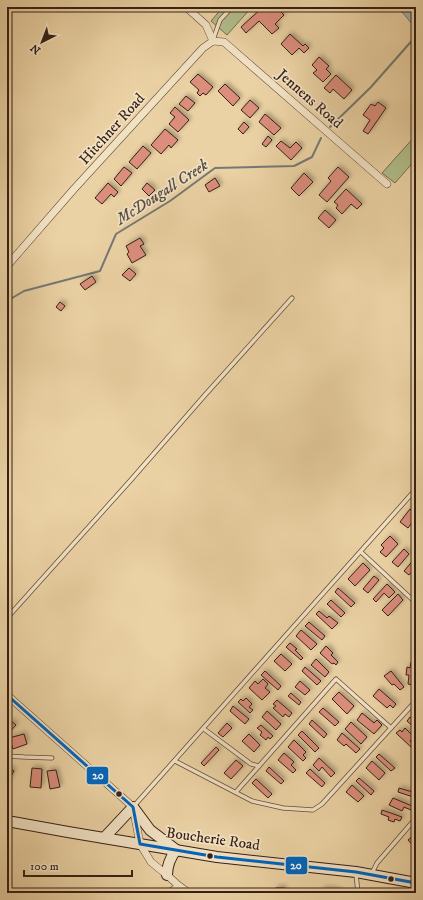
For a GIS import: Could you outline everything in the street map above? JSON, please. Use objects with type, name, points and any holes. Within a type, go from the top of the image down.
[{"type":"main road","points":[[104,838],[133,807],[150,830],[176,850],[167,867],[167,875]]},
{"type":"main road","name":"Boucherie Road","points":[[7,821],[176,850],[356,872],[416,883]]},
{"type":"street","points":[[186,7],[206,25],[213,41]]},
{"type":"street","name":"Jennens Road","points":[[213,41],[224,42],[386,184]]},
{"type":"street","name":"Hitchner Road","points":[[7,266],[203,48],[213,41]]},
{"type":"street","points":[[7,695],[133,807],[140,844],[151,862],[178,886],[189,893]]},
{"type":"lane","points":[[213,41],[220,20],[232,7]]},
{"type":"lane","points":[[7,618],[292,298]]},
{"type":"lane","points":[[133,807],[416,489]]},
{"type":"lane","points":[[412,493],[416,497]]},
{"type":"lane","points":[[361,552],[416,603]]},
{"type":"lane","points":[[236,792],[336,680],[391,728]]},
{"type":"lane","points":[[175,761],[252,801],[284,808],[313,810],[322,804],[412,705]]},
{"type":"lane","points":[[204,729],[251,764],[259,766]]},
{"type":"lane","points":[[7,756],[52,758]]},
{"type":"lane","points":[[371,875],[377,862],[416,818]]},
{"type":"lane","points":[[356,872],[358,893]]},
{"type":"lane","points":[[166,893],[178,886]]},
{"type":"green space","points":[[223,7],[252,7],[227,35],[211,21]]},
{"type":"green space","points":[[416,135],[416,159],[395,183],[382,173]]},
{"type":"shaded area","points":[[394,7],[416,7],[416,29],[403,13]]},
{"type":"building","points":[[263,7],[267,12],[273,7],[276,7],[284,15],[275,24],[279,28],[272,34],[259,21],[246,33],[241,27]]},
{"type":"building","points":[[290,34],[303,46],[305,44],[309,48],[304,53],[299,48],[292,55],[281,44]]},
{"type":"building","points":[[319,57],[329,66],[326,69],[331,74],[323,82],[313,73],[317,70],[312,65]]},
{"type":"building","points":[[198,74],[213,87],[206,95],[203,93],[200,96],[197,93],[199,90],[190,82]]},
{"type":"building","points":[[336,75],[352,90],[344,99],[333,89],[330,93],[324,88]]},
{"type":"building","points":[[225,84],[240,98],[233,106],[218,91]]},
{"type":"building","points":[[186,96],[195,103],[188,111],[179,104]]},
{"type":"building","points":[[250,100],[259,108],[250,118],[241,110]]},
{"type":"building","points":[[378,102],[386,108],[368,134],[363,131],[370,120],[363,115],[371,104],[375,106]]},
{"type":"building","points":[[175,107],[189,120],[178,132],[169,124],[175,117],[170,113]]},
{"type":"building","points":[[265,114],[281,128],[274,135],[259,122]]},
{"type":"building","points":[[244,122],[249,127],[243,134],[238,129]]},
{"type":"building","points":[[165,129],[178,140],[171,148],[169,145],[161,154],[151,145]]},
{"type":"building","points":[[268,136],[272,140],[266,147],[262,144]]},
{"type":"building","points":[[281,141],[290,148],[296,142],[302,148],[291,160],[276,146]]},
{"type":"building","points":[[143,146],[151,153],[137,169],[129,162]]},
{"type":"building","points":[[124,167],[132,173],[121,186],[114,179]]},
{"type":"building","points":[[338,167],[349,177],[327,202],[319,195],[331,181],[328,178]]},
{"type":"building","points":[[304,173],[313,182],[299,196],[291,188]]},
{"type":"building","points":[[215,178],[220,186],[209,192],[205,185]]},
{"type":"building","points":[[108,183],[118,192],[114,197],[111,194],[102,204],[95,198]]},
{"type":"building","points":[[147,183],[155,190],[149,196],[142,189]]},
{"type":"building","points":[[346,189],[362,204],[357,209],[351,204],[342,214],[336,208],[338,205],[334,202]]},
{"type":"building","points":[[325,210],[336,220],[329,228],[318,218]]},
{"type":"building","points":[[140,238],[144,244],[140,246],[146,255],[132,263],[127,254],[129,252],[126,246]]},
{"type":"building","points":[[129,268],[136,274],[130,281],[122,275]]},
{"type":"building","points":[[92,276],[96,282],[85,290],[80,284]]},
{"type":"building","points":[[60,302],[65,306],[61,311],[56,307]]},
{"type":"building","points":[[410,509],[416,514],[416,517],[408,528],[400,522]]},
{"type":"building","points":[[390,536],[398,544],[386,557],[380,552],[384,548],[381,545]]},
{"type":"building","points":[[404,549],[409,554],[398,567],[392,562]]},
{"type":"building","points":[[416,557],[416,567],[409,575],[404,571]]},
{"type":"building","points":[[363,563],[370,570],[355,586],[348,579]]},
{"type":"building","points":[[374,576],[379,580],[368,593],[363,589]]},
{"type":"building","points":[[387,584],[395,592],[389,598],[384,593],[376,602],[373,599]]},
{"type":"building","points":[[338,588],[355,603],[351,607],[335,592]]},
{"type":"building","points":[[398,594],[403,600],[388,616],[382,610]]},
{"type":"building","points":[[331,600],[345,613],[341,617],[327,604]]},
{"type":"building","points":[[319,611],[327,618],[329,616],[338,623],[332,629],[316,614]]},
{"type":"building","points":[[309,622],[325,636],[322,640],[305,626]]},
{"type":"building","points":[[301,630],[317,644],[311,650],[296,636]]},
{"type":"building","points":[[290,643],[297,649],[295,650],[303,658],[301,660],[286,647]]},
{"type":"building","points":[[326,646],[333,653],[331,655],[338,662],[336,665],[334,663],[332,664],[320,653]]},
{"type":"building","points":[[281,654],[292,664],[285,671],[274,661]]},
{"type":"building","points":[[316,659],[329,672],[325,677],[311,665]]},
{"type":"building","points":[[411,662],[416,663],[413,685],[408,684],[409,675],[406,675],[407,667],[410,668]]},
{"type":"building","points":[[305,667],[321,681],[317,685],[302,671]]},
{"type":"building","points":[[265,671],[281,686],[278,690],[261,675]]},
{"type":"building","points":[[391,671],[404,687],[400,690],[394,684],[392,685],[384,676]]},
{"type":"building","points":[[263,679],[268,684],[265,688],[270,692],[262,700],[249,688],[255,681],[258,684]]},
{"type":"building","points":[[300,681],[310,690],[305,695],[295,687]]},
{"type":"building","points":[[379,689],[396,704],[393,708],[390,705],[387,708],[373,696]]},
{"type":"building","points":[[339,692],[354,706],[347,714],[332,699]]},
{"type":"building","points":[[291,693],[301,702],[299,705],[288,696]]},
{"type":"building","points":[[246,698],[252,704],[249,707],[253,710],[250,713],[238,702],[241,699],[243,701]]},
{"type":"building","points":[[277,700],[292,713],[289,717],[285,714],[283,717],[273,708],[276,706],[273,704]]},
{"type":"building","points":[[233,706],[249,719],[245,724],[230,711]]},
{"type":"building","points":[[323,708],[339,722],[335,726],[319,712]]},
{"type":"building","points":[[267,711],[281,724],[276,730],[262,717]]},
{"type":"building","points":[[362,713],[374,723],[377,720],[382,725],[374,734],[357,720]]},
{"type":"building","points":[[410,717],[416,723],[416,729],[407,721]]},
{"type":"building","points":[[312,720],[327,734],[324,738],[309,724]]},
{"type":"building","points":[[11,721],[16,725],[7,735],[7,726]]},
{"type":"building","points":[[351,722],[367,737],[361,744],[345,729]]},
{"type":"building","points":[[227,723],[232,728],[223,737],[218,733]]},
{"type":"building","points":[[261,725],[273,736],[270,739],[268,737],[266,740],[260,735],[262,732],[257,728]]},
{"type":"building","points":[[405,728],[414,737],[410,741],[415,745],[412,748],[396,733],[400,730],[402,732]]},
{"type":"building","points":[[302,731],[319,748],[315,752],[298,735]]},
{"type":"building","points":[[342,733],[360,749],[356,753],[346,744],[344,746],[337,740]]},
{"type":"building","points":[[24,734],[27,744],[13,749],[9,738]]},
{"type":"building","points":[[249,734],[260,745],[254,752],[242,741]]},
{"type":"building","points":[[294,740],[306,752],[303,755],[306,758],[303,761],[288,747]]},
{"type":"building","points":[[216,747],[219,750],[204,766],[201,763]]},
{"type":"building","points":[[284,753],[294,762],[291,765],[296,770],[293,773],[278,760]]},
{"type":"building","points":[[379,754],[395,768],[391,771],[376,757]]},
{"type":"building","points":[[319,758],[335,773],[331,777],[322,767],[319,771],[313,765]]},
{"type":"building","points":[[236,760],[243,766],[231,779],[224,773]]},
{"type":"building","points":[[372,761],[385,773],[379,780],[366,768]]},
{"type":"building","points":[[7,767],[14,771],[7,783]]},
{"type":"building","points":[[269,767],[284,781],[281,784],[266,771]]},
{"type":"building","points":[[32,768],[42,769],[41,788],[30,787]]},
{"type":"building","points":[[310,769],[325,783],[322,787],[306,773]]},
{"type":"building","points":[[56,770],[60,787],[50,789],[47,771]]},
{"type":"building","points":[[359,778],[374,791],[371,795],[356,781]]},
{"type":"building","points":[[256,779],[272,794],[268,798],[252,783]]},
{"type":"building","points":[[352,785],[364,796],[358,802],[346,792]]},
{"type":"building","points":[[399,788],[416,793],[416,798],[398,792]]},
{"type":"building","points":[[393,798],[412,806],[411,810],[404,807],[402,811],[389,805]]},
{"type":"building","points":[[382,810],[402,817],[400,821],[395,819],[394,822],[388,820],[389,817],[381,814]]},
{"type":"building","points":[[415,834],[416,835],[416,849],[408,840]]},
{"type":"building","points":[[276,888],[284,888],[284,893],[276,893]]},
{"type":"building","points":[[324,889],[337,890],[341,893],[319,893]]},
{"type":"waterway","name":"McDougall Creek","points":[[330,127],[371,87],[416,36]]},
{"type":"waterway","name":"McDougall Creek","points":[[7,301],[24,291],[100,271],[116,234],[170,201],[215,168],[294,166],[312,157],[321,138]]},
{"type":"transit line","name":"20","points":[[7,695],[133,807],[140,844],[217,857],[356,872],[416,883]]}]
